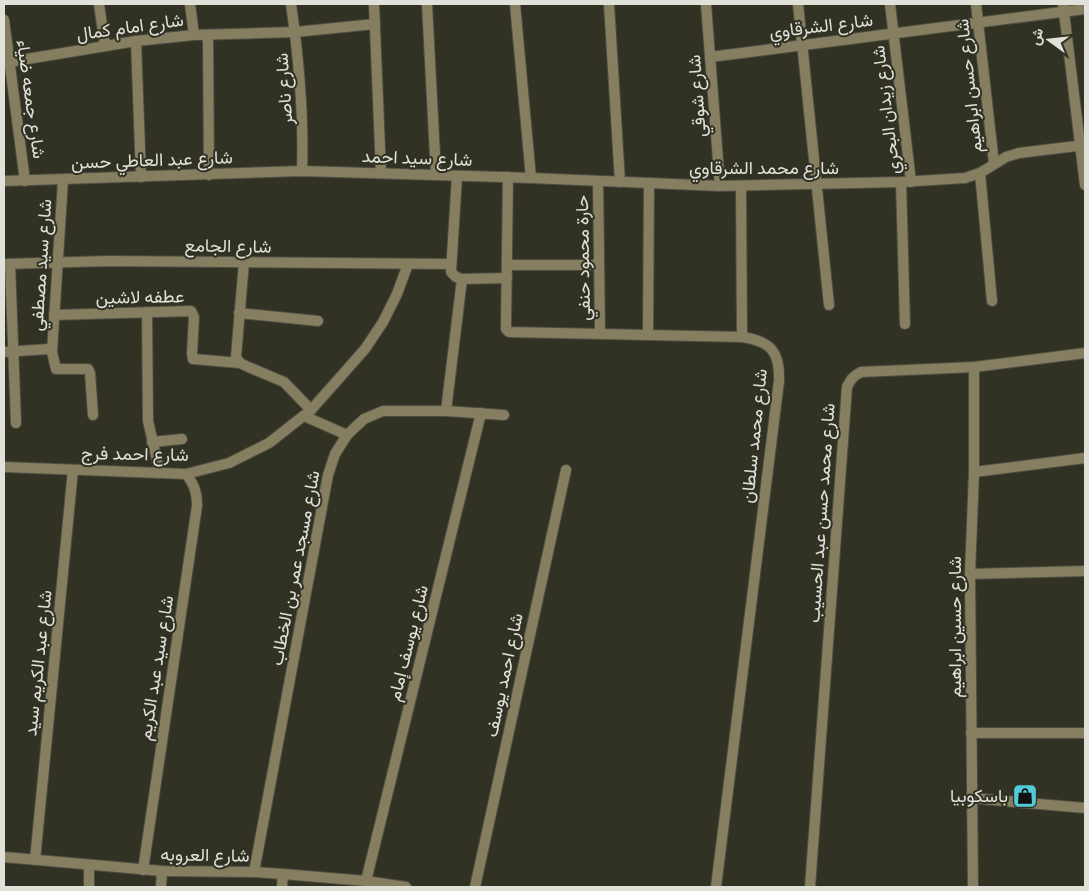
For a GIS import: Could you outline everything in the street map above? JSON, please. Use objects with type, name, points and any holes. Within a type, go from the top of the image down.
[{"type":"street","points":[[99,4],[105,46]]},
{"type":"street","points":[[190,4],[194,35]]},
{"type":"street","name":"شارع ناصر","points":[[291,4],[302,102],[302,171]]},
{"type":"street","points":[[374,4],[381,173]]},
{"type":"street","points":[[427,4],[436,175]]},
{"type":"street","points":[[515,4],[531,178]]},
{"type":"street","points":[[608,4],[620,182]]},
{"type":"street","name":"شارع شوقي","points":[[706,4],[720,186]]},
{"type":"street","points":[[798,4],[829,305]]},
{"type":"street","name":"شارع زيدان البحري","points":[[890,4],[906,182],[905,324]]},
{"type":"street","name":"شارع حسن ابراهيم","points":[[976,4],[994,164]]},
{"type":"street","points":[[1063,8],[1083,146],[1085,185]]},
{"type":"street","name":"شارع الشرقاوي","points":[[710,57],[978,23],[1063,8],[1085,9]]},
{"type":"street","name":"شارع جمعه ضياء","points":[[4,20],[25,181]]},
{"type":"street","name":"شارع امام كمال","points":[[9,62],[136,41],[194,35],[295,32],[375,24]]},
{"type":"street","points":[[208,35],[209,174]]},
{"type":"street","points":[[136,41],[141,177]]},
{"type":"street","name":"شارع محمد الشرقاوي","points":[[531,178],[720,186],[948,180],[965,178],[980,173],[1006,157],[1019,153],[1083,146]]},
{"type":"street","name":"شارع سيد احمد","points":[[302,171],[531,178]]},
{"type":"street","name":"شارع عبد العاطي حسن","points":[[4,181],[302,171]]},
{"type":"street","name":"شارع حسن ابراهيم","points":[[980,173],[992,301]]},
{"type":"street","points":[[457,176],[452,272],[456,277],[462,279],[506,278]]},
{"type":"street","name":"شارع محمد سلطان","points":[[508,177],[506,329],[509,332],[742,337],[758,339],[772,349],[780,364],[716,887]]},
{"type":"street","name":"شارع سيد مصطفي","points":[[63,180],[52,352],[56,369],[85,368],[89,370],[93,415]]},
{"type":"street","name":"حارة محمود حنفي","points":[[598,181],[600,334]]},
{"type":"street","points":[[648,335],[649,183]]},
{"type":"street","points":[[741,186],[742,337]]},
{"type":"street","name":"شارع الجامع","points":[[7,264],[108,261],[451,264]]},
{"type":"street","points":[[244,262],[236,350],[236,356],[240,363],[284,382],[307,413],[347,435]]},
{"type":"street","points":[[7,264],[8,352],[16,423]]},
{"type":"street","name":"شارع احمد فرج","points":[[4,467],[186,474],[229,463],[269,444],[307,413],[365,349],[383,322],[397,294],[408,264]]},
{"type":"street","points":[[507,265],[599,265]]},
{"type":"street","points":[[446,411],[462,279]]},
{"type":"street","name":"عطفه لاشين","points":[[54,315],[191,311],[194,317],[193,358],[240,363]]},
{"type":"street","points":[[147,312],[148,421],[160,473]]},
{"type":"street","points":[[239,313],[318,321]]},
{"type":"street","name":"شارع سيد مصطفي","points":[[8,352],[44,348],[52,352]]},
{"type":"street","name":"شارع محمد حسن عبد الحسيب","points":[[810,887],[847,387],[854,375],[861,372],[974,366],[1085,353]]},
{"type":"street","name":"شارع حسين ابراهيم","points":[[973,887],[970,574],[974,472],[974,366]]},
{"type":"street","name":"شارع مسجد عمر بن الخطاب","points":[[254,872],[328,475],[335,454],[347,435],[364,418],[383,411],[446,411],[504,415]]},
{"type":"street","name":"شارع يوسف إمام","points":[[366,881],[481,414]]},
{"type":"street","points":[[152,442],[182,439]]},
{"type":"street","points":[[974,472],[1085,458]]},
{"type":"street","name":"شارع عبد الكريم سيد","points":[[35,860],[73,470]]},
{"type":"street","name":"شارع احمد يوسف","points":[[475,887],[566,470]]},
{"type":"street","name":"شارع سيد عبد الكريم","points":[[143,870],[197,506],[197,494],[193,483],[186,474]]},
{"type":"street","points":[[970,574],[1085,571]]},
{"type":"street","points":[[971,733],[1085,733]]},
{"type":"street","points":[[971,798],[1085,808]]},
{"type":"street","name":"شارع العروبه","points":[[4,857],[143,870],[283,874],[366,881],[399,887]]},
{"type":"street","points":[[88,865],[89,887]]},
{"type":"street","points":[[162,871],[162,887]]},
{"type":"street","points":[[282,887],[283,874]]},
{"type":"place","name":"باسكوبيا","points":[[1025,796]]}]
